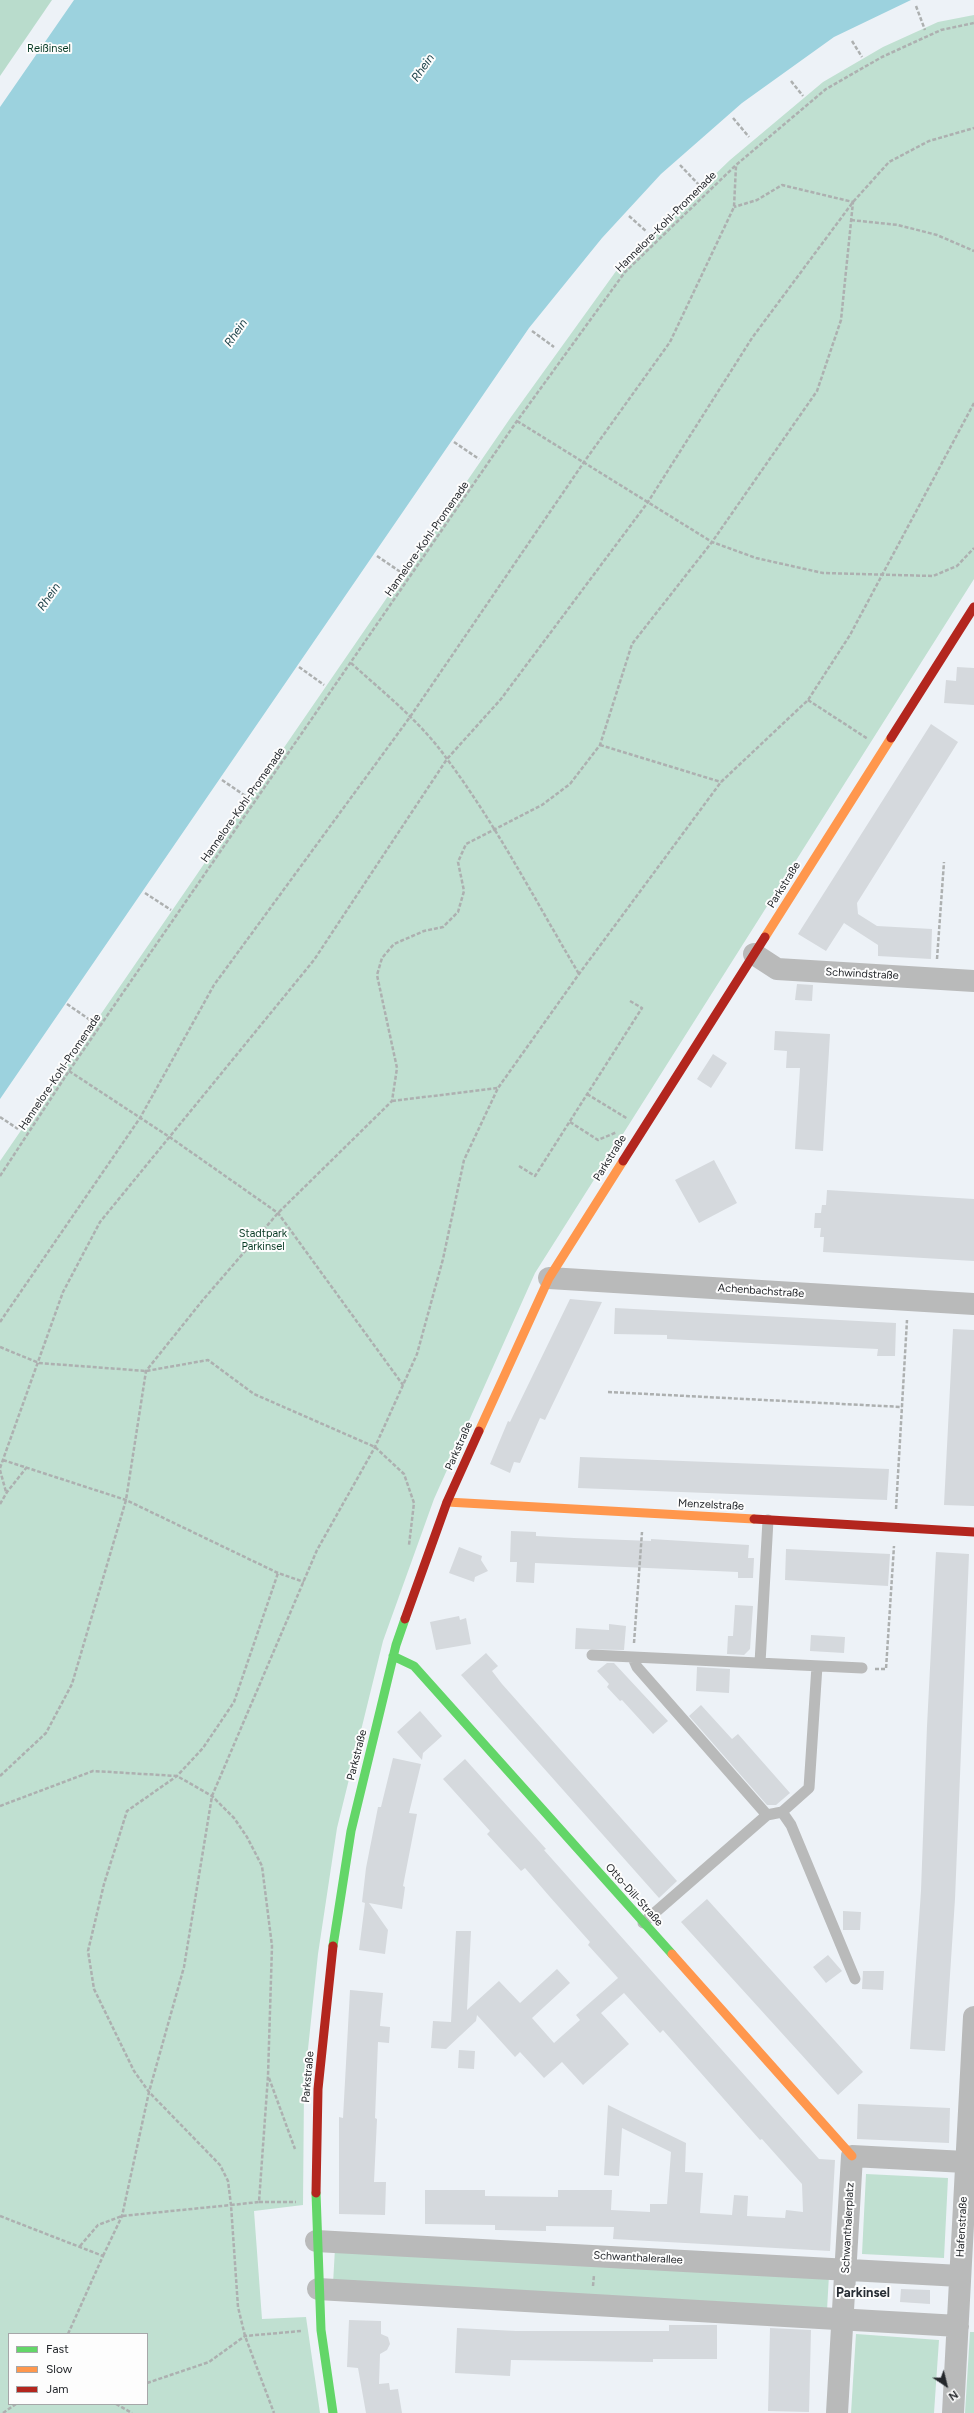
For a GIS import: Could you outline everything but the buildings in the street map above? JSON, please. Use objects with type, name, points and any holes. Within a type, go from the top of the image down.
[{"type":"street","name":"Parkstraße","points":[[333,2413],[321,2330],[315,2202],[318,2089],[331,1959],[351,1831],[393,1656],[426,1561],[447,1502],[549,1278],[974,606]]},
{"type":"street","name":"Schwindstraße","points":[[754,954],[778,969],[974,981]]},
{"type":"street","name":"Achenbachstraße","points":[[549,1278],[974,1304]]},
{"type":"street","name":"Menzelstraße","points":[[447,1502],[974,1532]]},
{"type":"street","name":"Otto-Dill-Straße","points":[[393,1656],[414,1666],[852,2156]]},
{"type":"street","name":"Hafenstraße","points":[[953,2413],[958,2326],[967,2301],[960,2276],[974,2017]]},
{"type":"street","points":[[852,2156],[965,2162]]},
{"type":"street","name":"Schwanthalerplatz","points":[[837,2413],[852,2156]]},
{"type":"street","name":"Schwanthalerallee","points":[[316,2241],[960,2276]]},
{"type":"street","points":[[318,2289],[958,2326]]},
{"type":"lane","points":[[760,1663],[768,1520]]},
{"type":"lane","points":[[592,1655],[862,1668]]},
{"type":"lane","points":[[633,1658],[637,1667],[766,1815]]},
{"type":"lane","points":[[643,1923],[766,1815],[782,1812],[809,1788],[817,1666]]},
{"type":"lane","points":[[782,1812],[791,1826],[855,1979]]},
{"type":"path","points":[[916,6],[925,30]]},
{"type":"path","name":"Hannelore-Kohl-Promenade","points":[[0,1176],[69,1071],[518,421],[625,272],[736,165],[826,90],[882,56],[941,30],[974,23]]},
{"type":"path","points":[[852,41],[862,57]]},
{"type":"path","points":[[791,81],[803,96]]},
{"type":"path","points":[[733,118],[749,138]]},
{"type":"path","points":[[7,1492],[0,1469],[3,1460],[39,1363],[63,1292],[100,1222],[171,1138],[314,960],[447,759],[502,699],[648,502],[752,338],[853,202],[889,162],[929,141],[974,129]]},
{"type":"path","points":[[680,165],[699,185]]},
{"type":"path","points":[[0,1322],[140,1118],[214,985],[410,717],[584,462],[670,342],[734,207],[736,165]]},
{"type":"path","points":[[734,207],[757,200],[782,184],[853,202]]},
{"type":"path","points":[[0,1776],[46,1733],[72,1684],[126,1500],[146,1370],[202,1301],[278,1214],[392,1101],[397,1068],[378,974],[382,958],[394,944],[424,930],[443,927],[458,912],[464,891],[458,862],[466,844],[492,829],[542,805],[570,784],[600,744],[632,644],[712,542],[817,391],[841,320],[853,202]]},
{"type":"path","points":[[629,216],[647,232]]},
{"type":"path","points":[[851,220],[898,225],[937,235],[974,251]]},
{"type":"path","points":[[532,331],[554,347]]},
{"type":"path","points":[[68,2333],[122,2216],[149,2092],[184,1967],[212,1796],[317,1550],[375,1447],[417,1354],[443,1259],[464,1160],[498,1088],[579,974],[721,782],[808,700],[850,634],[974,403]]},
{"type":"path","points":[[518,421],[712,542],[756,558],[823,573],[882,573],[933,576],[957,566],[974,548]]},
{"type":"path","points":[[454,442],[480,459]]},
{"type":"path","points":[[377,556],[402,573]]},
{"type":"path","points":[[350,664],[410,717],[447,759],[492,829],[579,974]]},
{"type":"path","points":[[299,667],[324,685]]},
{"type":"path","points":[[808,700],[853,729]]},
{"type":"path","points":[[600,744],[721,782]]},
{"type":"path","points":[[222,780],[247,797]]},
{"type":"path","points":[[936,979],[944,862]]},
{"type":"path","points":[[145,893],[170,910]]},
{"type":"path","points":[[519,1166],[535,1176],[642,1008],[630,1001]]},
{"type":"path","points":[[67,1004],[93,1022]]},
{"type":"path","points":[[69,1071],[171,1138],[278,1214],[404,1385]]},
{"type":"path","points":[[392,1101],[498,1088]]},
{"type":"path","points":[[588,1094],[643,1129]]},
{"type":"path","points":[[0,1117],[18,1129]]},
{"type":"path","points":[[626,1125],[629,1120]]},
{"type":"path","points":[[570,1122],[598,1140],[623,1129]]},
{"type":"path","points":[[862,1668],[886,1669],[908,1300]]},
{"type":"path","points":[[0,1347],[39,1363],[146,1370],[208,1360],[254,1394],[375,1447],[404,1474],[414,1503],[408,1553],[426,1561]]},
{"type":"path","points":[[608,1392],[902,1407]]},
{"type":"path","points":[[3,1460],[126,1500],[278,1572],[304,1582]]},
{"type":"path","points":[[0,1504],[7,1492],[27,1467]]},
{"type":"path","points":[[633,1658],[643,1513]]},
{"type":"path","points":[[274,2413],[245,2336],[238,2307],[228,2181],[220,2165],[149,2092],[134,2071],[94,1989],[88,1951],[104,1884],[127,1811],[177,1776],[203,1748],[234,1702],[278,1572]]},
{"type":"path","points":[[0,1806],[93,1771],[177,1776],[212,1796],[234,1818],[262,1866],[272,1946],[268,2076],[259,2202]]},
{"type":"path","points":[[268,2076],[299,2162],[315,2162]]},
{"type":"path","points":[[80,2246],[98,2225],[122,2216],[231,2204],[259,2202],[315,2202]]},
{"type":"path","points":[[0,2216],[103,2256]]},
{"type":"path","points":[[592,2304],[595,2255]]},
{"type":"path","points":[[148,2383],[209,2362],[245,2336],[321,2330]]},
{"type":"path","points":[[3,2413],[15,2405]]},
{"type":"path","points":[[118,2405],[132,2413]]},
{"type":"green space","points":[[0,0],[52,0],[0,76]]},
{"type":"green space","name":"Stadtpark Parkinsel","points":[[974,15],[974,579],[535,1273],[434,1499],[383,1641],[337,1828],[318,1954],[304,2087],[303,2205],[254,2211],[262,2319],[306,2317],[320,2413],[0,2413],[0,1161],[511,417],[619,267],[730,160],[823,82],[883,47],[938,22]]},
{"type":"green space","points":[[866,2174],[948,2178],[944,2258],[862,2254]]},
{"type":"green space","points":[[335,2248],[829,2275],[827,2310],[333,2284]]},
{"type":"green space","points":[[970,2332],[974,2332],[974,2413],[965,2413]]},
{"type":"green space","points":[[856,2334],[939,2340],[934,2413],[851,2413]]},
{"type":"water","name":"Rhein","points":[[74,0],[911,0],[834,37],[742,103],[661,174],[602,238],[529,328],[0,1099],[0,107]]},
{"type":"traffic: fast","points":[[333,1946],[351,1831],[396,1645],[405,1619]]},
{"type":"traffic: fast","points":[[393,1656],[414,1666],[672,1954]]},
{"type":"traffic: fast","points":[[316,2193],[321,2330],[333,2413]]},
{"type":"traffic: slow","points":[[765,937],[891,738]]},
{"type":"traffic: slow","points":[[479,1431],[549,1278],[623,1161]]},
{"type":"traffic: slow","points":[[447,1502],[754,1519]]},
{"type":"traffic: slow","points":[[672,1954],[852,2156]]},
{"type":"traffic: jam","points":[[891,738],[974,607]]},
{"type":"traffic: jam","points":[[623,1161],[765,937]]},
{"type":"traffic: jam","points":[[405,1619],[447,1502],[479,1431]]},
{"type":"traffic: jam","points":[[754,1519],[974,1532]]},
{"type":"traffic: jam","points":[[316,2193],[318,2089],[333,1946]]},
{"type":"district","name":"Parkinsel","points":[[863,2293]]},
{"type":"park label","name":"Reißinsel","points":[[49,49]]}]
